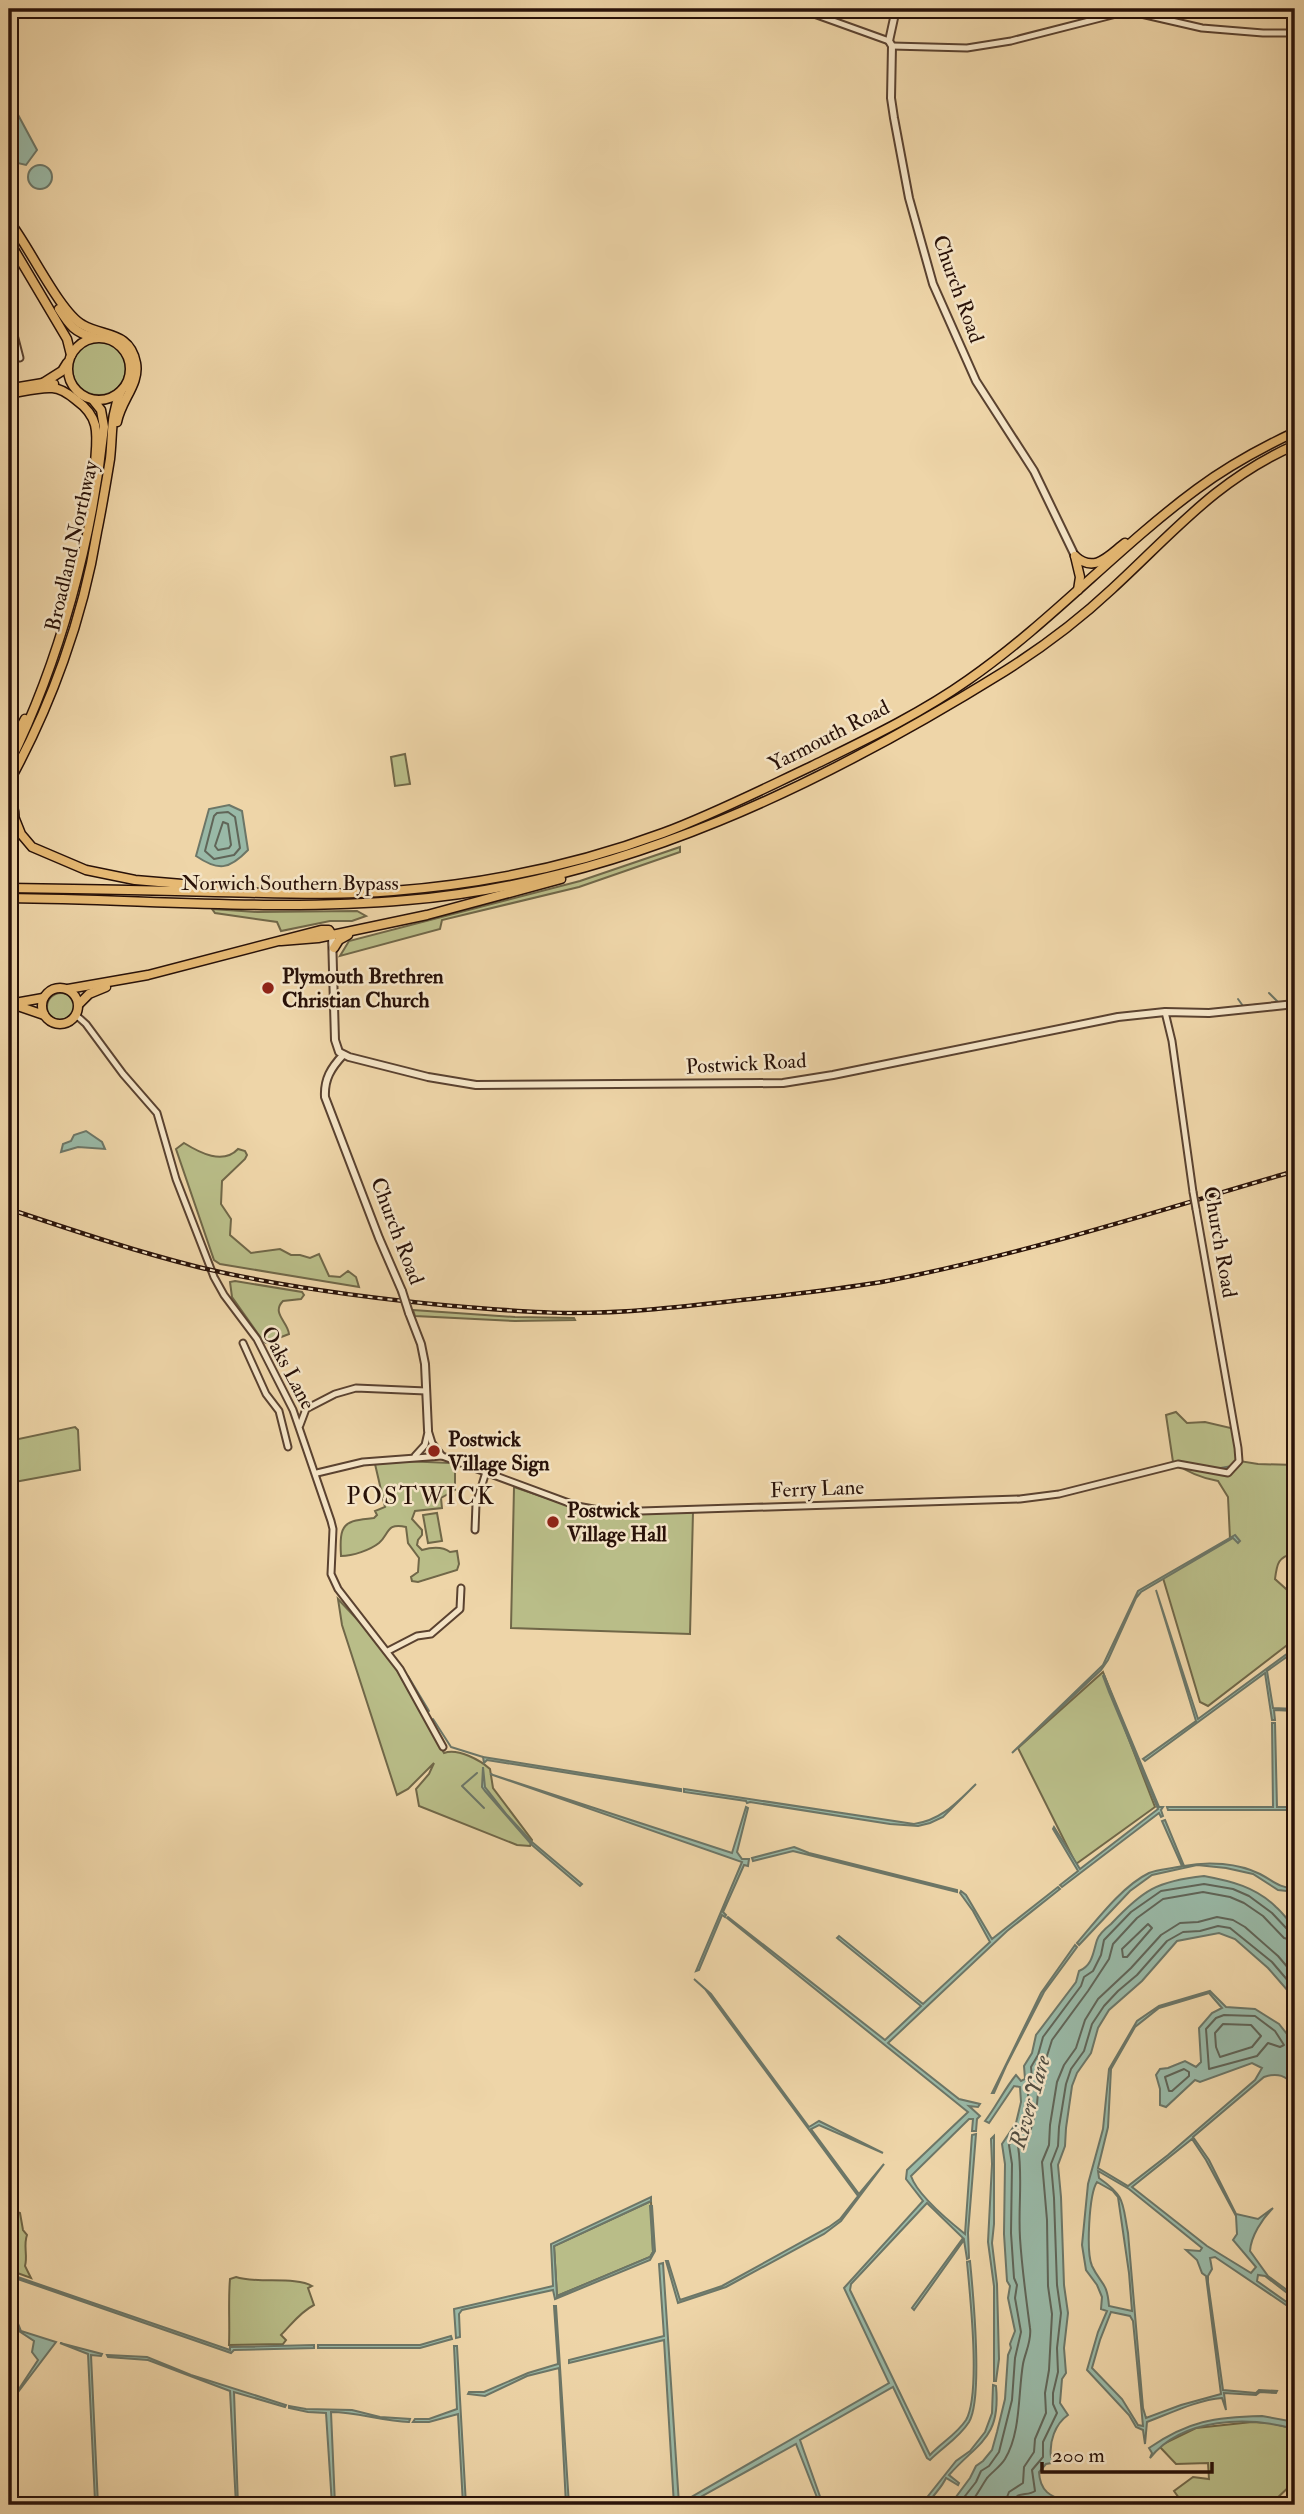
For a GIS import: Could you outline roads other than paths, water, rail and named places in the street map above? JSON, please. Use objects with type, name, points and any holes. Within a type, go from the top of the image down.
[{"type":"highway","points":[[9,221],[67,323],[82,335],[113,341],[127,354],[130,374],[121,391],[103,400],[93,400],[79,394],[74,388],[67,372],[67,339],[9,241]]},
{"type":"highway","points":[[9,221],[68,313],[83,326],[121,339],[134,354],[136,378],[120,408],[110,456]]},
{"type":"highway","points":[[9,392],[43,383],[62,371],[80,343],[94,338]]},
{"type":"highway","points":[[43,383],[74,388]]},
{"type":"highway","points":[[9,392],[52,388],[69,394],[91,411],[96,425],[92,501]]},
{"type":"highway","name":"Broadland Northway","points":[[9,782],[48,699],[78,613],[97,535],[110,456],[112,416],[121,391]]},
{"type":"highway","name":"Broadland Northway","points":[[9,764],[37,703],[71,600],[104,427],[101,410],[93,400]]},
{"type":"highway","name":"Yarmouth Road","points":[[301,894],[394,891],[475,882],[573,861],[662,833],[775,784],[873,736],[965,683],[1011,649],[1144,531],[1198,488],[1227,468],[1295,432]]},
{"type":"highway","name":"Yarmouth Road","points":[[609,861],[664,843],[744,810],[919,722],[1007,669],[1095,605],[1207,498],[1261,462],[1295,445]]},
{"type":"highway","points":[[1075,556],[1089,564],[1102,562],[1144,531]]},
{"type":"highway","points":[[1075,556],[1080,577],[1078,591]]},
{"type":"highway","points":[[9,749],[49,669]]},
{"type":"highway","points":[[9,799],[21,834],[32,847],[86,870],[135,880],[301,894]]},
{"type":"highway","points":[[9,831],[15,819]]},
{"type":"highway","points":[[9,1003],[44,1015],[59,1024],[66,1024],[77,1016],[79,1004],[85,996],[135,978],[281,942],[318,938],[370,927],[548,884],[609,861]]},
{"type":"highway","name":"Norwich Southern Bypass","points":[[9,898],[294,904],[407,900],[518,884],[609,861]]},
{"type":"highway","name":"Norwich Southern Bypass","points":[[9,888],[301,894]]},
{"type":"highway","points":[[334,951],[342,938],[370,927]]},
{"type":"highway","points":[[281,942],[293,936],[321,930],[329,930],[332,935]]},
{"type":"highway","points":[[9,1003],[43,998],[55,987],[68,989],[135,978]]},
{"type":"highway","points":[[68,989],[79,1004]]},
{"type":"highway","points":[[43,998],[44,1015]]},
{"type":"street","points":[[800,9],[891,44],[967,48],[1011,41],[1128,11],[1202,28],[1295,33]]},
{"type":"street","name":"Church Road","points":[[895,9],[891,44],[891,98],[912,209],[937,295],[976,381],[1034,471],[1075,556]]},
{"type":"street","points":[[9,326],[13,331],[20,358]]},
{"type":"street","points":[[332,935],[335,1040],[339,1052],[343,1055]]},
{"type":"street","points":[[318,938],[334,951]]},
{"type":"street","name":"Postwick Road","points":[[343,1055],[428,1077],[476,1085],[783,1083],[1118,1017],[1165,1012],[1209,1013],[1295,1004]]},
{"type":"street","name":"Church Road","points":[[1165,1012],[1172,1041],[1193,1192],[1238,1448],[1239,1461],[1228,1473]]},
{"type":"street","name":"Oaks Lane","points":[[77,1016],[157,1113],[176,1179],[214,1277],[257,1339],[300,1425],[333,1529],[331,1574],[338,1589],[388,1651],[443,1747]]},
{"type":"street","name":"Church Road","points":[[343,1055],[331,1069],[325,1082],[325,1097],[421,1344],[425,1364],[428,1430]]},
{"type":"street","points":[[243,1343],[266,1394],[279,1411],[288,1447]]},
{"type":"street","points":[[257,1370],[271,1364]]},
{"type":"street","points":[[293,1410],[302,1412],[335,1394],[356,1388],[426,1391]]},
{"type":"street","points":[[300,1425],[306,1409]]},
{"type":"street","points":[[428,1430],[432,1443],[442,1455]]},
{"type":"street","points":[[415,1456],[425,1444],[428,1430]]},
{"type":"street","points":[[317,1473],[363,1462],[442,1455]]},
{"type":"street","name":"Ferry Lane","points":[[442,1455],[577,1506],[610,1513],[1020,1499],[1059,1494],[1178,1464],[1228,1473]]},
{"type":"street","points":[[475,1530],[476,1504],[486,1472]]},
{"type":"street","points":[[388,1651],[417,1636],[431,1634],[460,1609],[461,1588]]},
{"type":"water","points":[[9,98],[37,150],[26,165],[9,161]]},
{"type":"water","points":[[40,165],[48,169],[52,177],[48,185],[40,189],[32,185],[28,177],[32,169]]},
{"type":"water","points":[[229,805],[242,811],[248,850],[229,865],[217,866],[196,856],[209,809]]},
{"type":"water","points":[[86,1131],[102,1142],[105,1149],[78,1147],[61,1152],[63,1144],[71,1141],[74,1135]]},
{"type":"water","points":[[1235,1535],[1240,1541],[1238,1543],[1233,1538],[1141,1592],[1101,1670],[1012,1753],[1103,1665],[1138,1591]]},
{"type":"water","points":[[1156,1590],[1198,1719],[1295,1648],[1295,1651],[1267,1671],[1273,1708],[1295,1711],[1274,1710],[1275,1720],[1272,1720],[1265,1673],[1145,1761],[1143,1759],[1196,1721]]},
{"type":"water","points":[[1104,1675],[1159,1807],[1163,1807],[1163,1816],[1159,1813],[1062,1887],[1060,1885],[1078,1871],[1054,1827],[1080,1869],[1158,1809]]},
{"type":"water","points":[[1272,1723],[1275,1723],[1277,1807],[1295,1807],[1295,1810],[1168,1810],[1167,1807],[1273,1807]]},
{"type":"water","points":[[483,1757],[681,1791],[487,1760],[484,1763]]},
{"type":"water","points":[[483,1767],[485,1787],[507,1815],[532,1842],[582,1884],[580,1886],[532,1845],[485,1791],[482,1787]]},
{"type":"water","points":[[490,1774],[732,1853],[746,1807],[748,1808],[737,1852],[742,1859],[749,1859],[748,1866],[744,1865],[723,1912],[726,1915],[722,1915],[699,1970],[696,1971],[742,1862]]},
{"type":"water","points":[[976,1784],[943,1817],[918,1826],[684,1792],[684,1789],[914,1824],[941,1814]]},
{"type":"water","points":[[1165,1820],[1184,1866],[1213,1863],[1242,1867],[1295,1889],[1295,1892],[1278,1890],[1253,1874],[1226,1868],[1197,1865],[1152,1875],[1130,1891],[1079,1945],[1077,1943],[1092,1925],[1129,1886],[1149,1873],[1182,1866],[1162,1821]]},
{"type":"water","points":[[794,1847],[957,1892],[793,1851],[753,1861],[752,1858]]},
{"type":"water","name":"River Yare","points":[[1204,1876],[1233,1883],[1260,1894],[1279,1909],[1295,1927],[1295,1999],[1268,1968],[1235,1939],[1219,1933],[1177,1941],[1142,1981],[1109,2010],[1098,2028],[1091,2053],[1077,2073],[1072,2086],[1065,2146],[1058,2165],[1064,2285],[1068,2313],[1064,2348],[1066,2373],[1062,2379],[1060,2403],[1068,2415],[1056,2428],[1051,2457],[1069,2460],[1046,2464],[1039,2472],[1041,2484],[1047,2492],[1067,2501],[1067,2504],[1054,2501],[1057,2505],[1039,2505],[1033,2500],[1024,2500],[1017,2505],[950,2505],[976,2466],[992,2450],[1005,2399],[1008,2355],[1015,2331],[1008,2298],[1010,2286],[1007,2281],[1004,2234],[1005,2164],[1002,2144],[1016,2123],[1021,2102],[1020,2087],[1014,2086],[989,2123],[985,2121],[1016,2075],[1021,2081],[1025,2079],[1024,2066],[1032,2053],[1036,2035],[1076,1982],[1079,1971],[1090,1962],[1101,1933],[1132,1903],[1152,1889],[1174,1881]]},
{"type":"water","points":[[1058,1887],[1060,1889],[1007,1931],[888,2043],[959,2099],[980,2104],[978,2107],[969,2106],[980,2116],[977,2119],[976,2131],[972,2131],[973,2119],[969,2119],[911,2176],[927,2199],[965,2234],[972,2135],[976,2134],[968,2233],[969,2258],[967,2259],[964,2240],[914,2310],[912,2308],[963,2238],[927,2203],[851,2284],[850,2290],[930,2455],[962,2425],[970,2407],[974,2367],[967,2262],[970,2261],[976,2369],[973,2409],[969,2422],[956,2438],[930,2460],[893,2387],[800,2440],[823,2505],[820,2505],[796,2444],[686,2505],[674,2505],[664,2340],[569,2363],[569,2360],[664,2336],[659,2264],[663,2263],[679,2504],[889,2383],[844,2288],[923,2201],[906,2179],[907,2170],[968,2112],[727,1918],[885,2040],[921,2006],[837,1938],[839,1936],[923,2004],[990,1942],[961,1891],[992,1939]]},
{"type":"water","points":[[1075,1945],[1077,1947],[1044,1992],[992,2093],[1041,1993]]},
{"type":"water","points":[[694,1979],[711,1994],[809,2127],[819,2121],[883,2153],[819,2125],[811,2129],[859,2194],[884,2164],[841,2221],[824,2234],[726,2287],[678,2303],[666,2261],[680,2300],[722,2286],[829,2227],[840,2219],[858,2196],[705,1989]]},
{"type":"water","points":[[1210,1991],[1226,2007],[1255,2009],[1279,2024],[1295,2044],[1295,2086],[1281,2076],[1264,2077],[1193,2137],[1209,2160],[1236,2214],[1258,2219],[1273,2208],[1258,2228],[1250,2251],[1268,2276],[1295,2296],[1295,2299],[1265,2276],[1258,2275],[1257,2281],[1295,2308],[1295,2311],[1215,2257],[1210,2258],[1212,2269],[1208,2282],[1223,2390],[1256,2393],[1259,2390],[1277,2391],[1260,2392],[1256,2395],[1224,2393],[1226,2410],[1222,2398],[1184,2407],[1147,2422],[1145,2444],[1143,2430],[1136,2427],[1129,2415],[1087,2370],[1107,2311],[1101,2309],[1102,2297],[1086,2270],[1082,2245],[1088,2184],[1103,2129],[1109,2069],[1137,2021],[1159,2006]],"holes":[[[1209,1993],[1222,2008],[1212,2013],[1199,2028],[1201,2062],[1196,2067],[1185,2061],[1160,2069],[1156,2075],[1160,2089],[1160,2105],[1166,2107],[1195,2080],[1200,2082],[1252,2063],[1262,2068],[1255,2080],[1128,2186],[1098,2168],[1108,2127],[1111,2069],[1135,2027],[1159,2008]],[[1192,2139],[1236,2216],[1237,2234],[1233,2240],[1256,2267],[1251,2273],[1207,2246],[1132,2187]],[[1098,2171],[1129,2189],[1202,2248],[1200,2251],[1186,2250],[1197,2260],[1206,2276],[1221,2394],[1146,2418],[1128,2233],[1123,2207],[1114,2190],[1099,2178]],[[1097,2182],[1118,2197],[1132,2311],[1109,2306],[1105,2287],[1092,2266],[1089,2236]],[[1111,2312],[1130,2316],[1133,2321],[1143,2426],[1138,2425],[1122,2399],[1092,2368]]]},
{"type":"water","points":[[994,2136],[992,2243],[997,2284],[999,2359],[996,2381],[994,2286],[988,2242],[991,2139]]},
{"type":"water","points":[[651,2197],[651,2201],[554,2246],[557,2296],[650,2257],[653,2252],[652,2206],[655,2251],[650,2260],[555,2299],[553,2290],[462,2310],[459,2314],[460,2337],[456,2338],[454,2309],[553,2286],[551,2244]]},
{"type":"water","points":[[9,2274],[230,2350],[230,2347],[314,2345],[314,2348],[234,2350],[231,2353]]},
{"type":"water","points":[[9,2301],[21,2331],[56,2342],[9,2404],[38,2360],[32,2352],[34,2341],[19,2331]]},
{"type":"water","points":[[556,2306],[569,2505],[566,2505],[559,2368],[527,2376],[485,2396],[468,2394],[484,2392],[528,2373],[558,2364]]},
{"type":"water","points":[[451,2336],[452,2339],[420,2348],[318,2348],[318,2345],[420,2345]]},
{"type":"water","points":[[60,2343],[102,2354],[91,2355],[98,2505],[24,2505],[95,2501],[88,2354]]},
{"type":"water","points":[[454,2346],[457,2346],[466,2505],[463,2505],[458,2414],[429,2422],[413,2422],[415,2419],[429,2419],[457,2409]]},
{"type":"water","points":[[107,2355],[147,2357],[191,2375],[286,2405],[285,2407],[234,2392],[238,2505],[230,2391],[148,2360]]},
{"type":"water","points":[[993,2385],[996,2386],[995,2418],[985,2438],[949,2475],[958,2485],[946,2478],[928,2505],[921,2505],[956,2461],[970,2451],[985,2432],[992,2413]]},
{"type":"water","points":[[289,2406],[352,2410],[380,2417],[410,2419],[409,2422],[331,2412],[335,2505],[332,2505],[326,2413],[308,2412]]},
{"type":"water","points":[[1262,2416],[1295,2422],[1295,2429],[1257,2422],[1217,2423],[1180,2434],[1164,2444],[1150,2458],[1152,2453],[1149,2448],[1190,2426],[1216,2419]]},
{"type":"waterway","points":[[1269,993],[1279,1003]]},
{"type":"waterway","points":[[1238,999],[1243,1006],[1263,1004]]},
{"type":"waterway","points":[[1283,1002],[1295,999]]},
{"type":"waterway","points":[[1215,1469],[1232,1466]]},
{"type":"waterway","points":[[408,1676],[429,1711]]},
{"type":"waterway","points":[[433,1719],[451,1747],[483,1757]]},
{"type":"waterway","points":[[477,1773],[462,1786],[484,1808]]},
{"type":"railway","points":[[9,1209],[150,1254],[198,1267],[293,1286],[453,1306],[597,1313],[696,1305],[887,1281],[1041,1245],[1295,1171]]},
{"type":"place","name":"Plymouth Brethren Christian Church","points":[[268,988]]},
{"type":"place","name":"Postwick Village Sign","points":[[434,1451]]},
{"type":"place","name":"Postwick Village Hall","points":[[553,1522]]},
{"type":"district","name":"POSTWICK","points":[[421,1496]]}]
